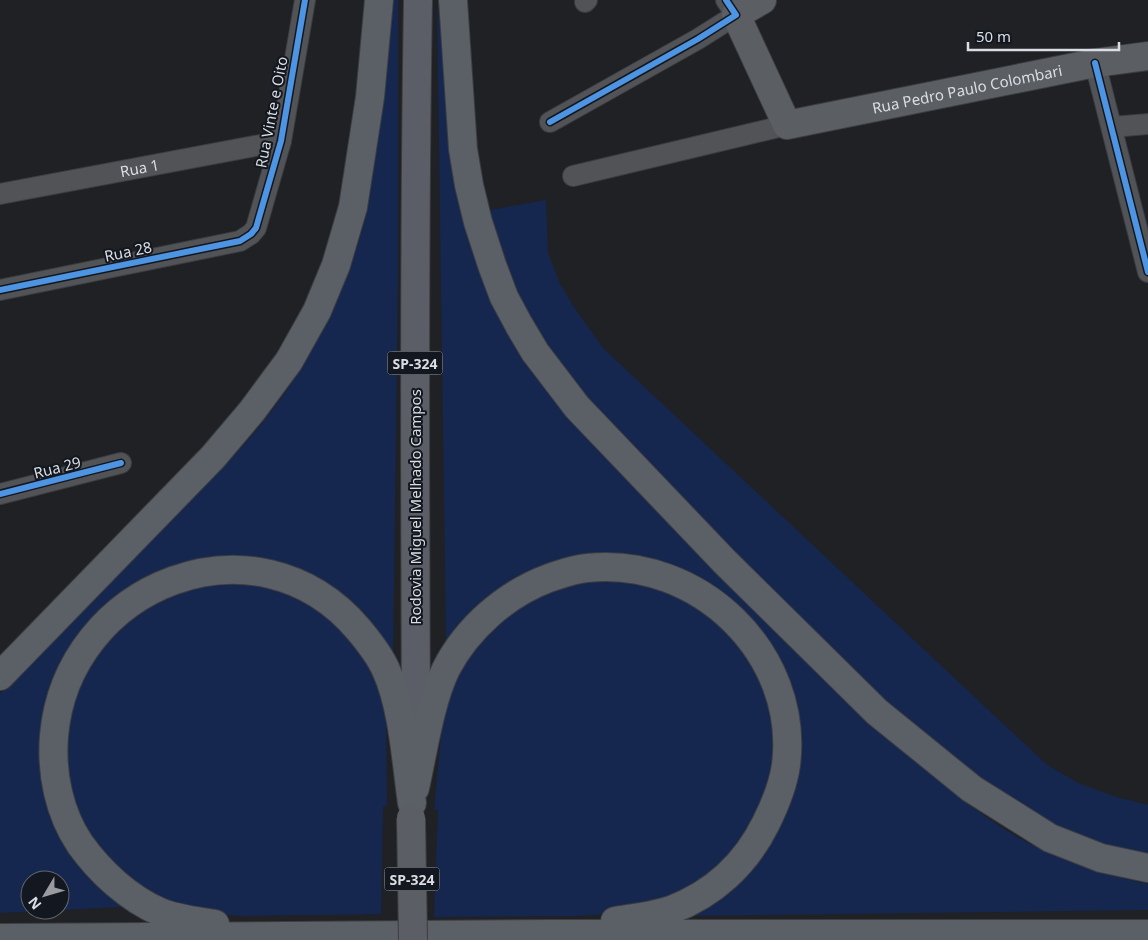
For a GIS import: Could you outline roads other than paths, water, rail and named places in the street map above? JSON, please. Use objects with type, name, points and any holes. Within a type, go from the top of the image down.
[{"type":"highway","points":[[0,676],[213,457],[252,411],[289,361],[317,311],[336,265],[353,207],[370,97],[379,0]]},
{"type":"highway","name":"Rodovia Miguel Melhado Campos","points":[[411,810],[416,727],[414,427],[418,0]]},
{"type":"highway","points":[[453,0],[463,149],[478,222],[504,297],[535,352],[577,408],[725,562],[877,712],[972,789],[1050,838],[1101,858],[1148,868]]},
{"type":"highway","points":[[411,810],[435,700],[446,670],[462,643],[495,609],[532,586],[565,572],[587,568],[631,569],[654,574],[702,595],[722,609],[755,643],[768,663],[785,714],[786,765],[778,795],[760,836],[746,857],[727,877],[709,891],[690,901],[670,910],[550,934]]},
{"type":"highway","points":[[298,936],[186,919],[159,912],[130,895],[110,878],[91,860],[80,844],[62,809],[52,754],[56,720],[62,695],[76,664],[93,637],[115,614],[141,595],[175,579],[205,571],[261,572],[287,579],[308,588],[332,603],[349,618],[367,639],[386,668],[396,696],[411,810]]},
{"type":"highway","points":[[0,938],[550,934],[1148,934]]},
{"type":"main road","points":[[762,0],[731,8],[787,125]]},
{"type":"main road","name":"Rua Pedro Paulo Colombari","points":[[787,125],[1095,63],[1148,56]]},
{"type":"main road","name":"Rodovia Miguel Melhado Campos","points":[[411,810],[413,940]]},
{"type":"street","name":"Rua Vinte e Oito","points":[[256,228],[281,141],[305,0]]},
{"type":"street","points":[[550,122],[689,44],[731,8]]},
{"type":"street","points":[[1095,63],[1148,272]]},
{"type":"street","points":[[1112,127],[1148,124]]},
{"type":"street","points":[[573,176],[787,125]]},
{"type":"street","name":"Rua 1","points":[[0,194],[281,141]]},
{"type":"street","name":"Rua 28","points":[[0,290],[240,241],[251,234],[256,228]]},
{"type":"street","name":"Rua 29","points":[[0,494],[121,463]]}]
